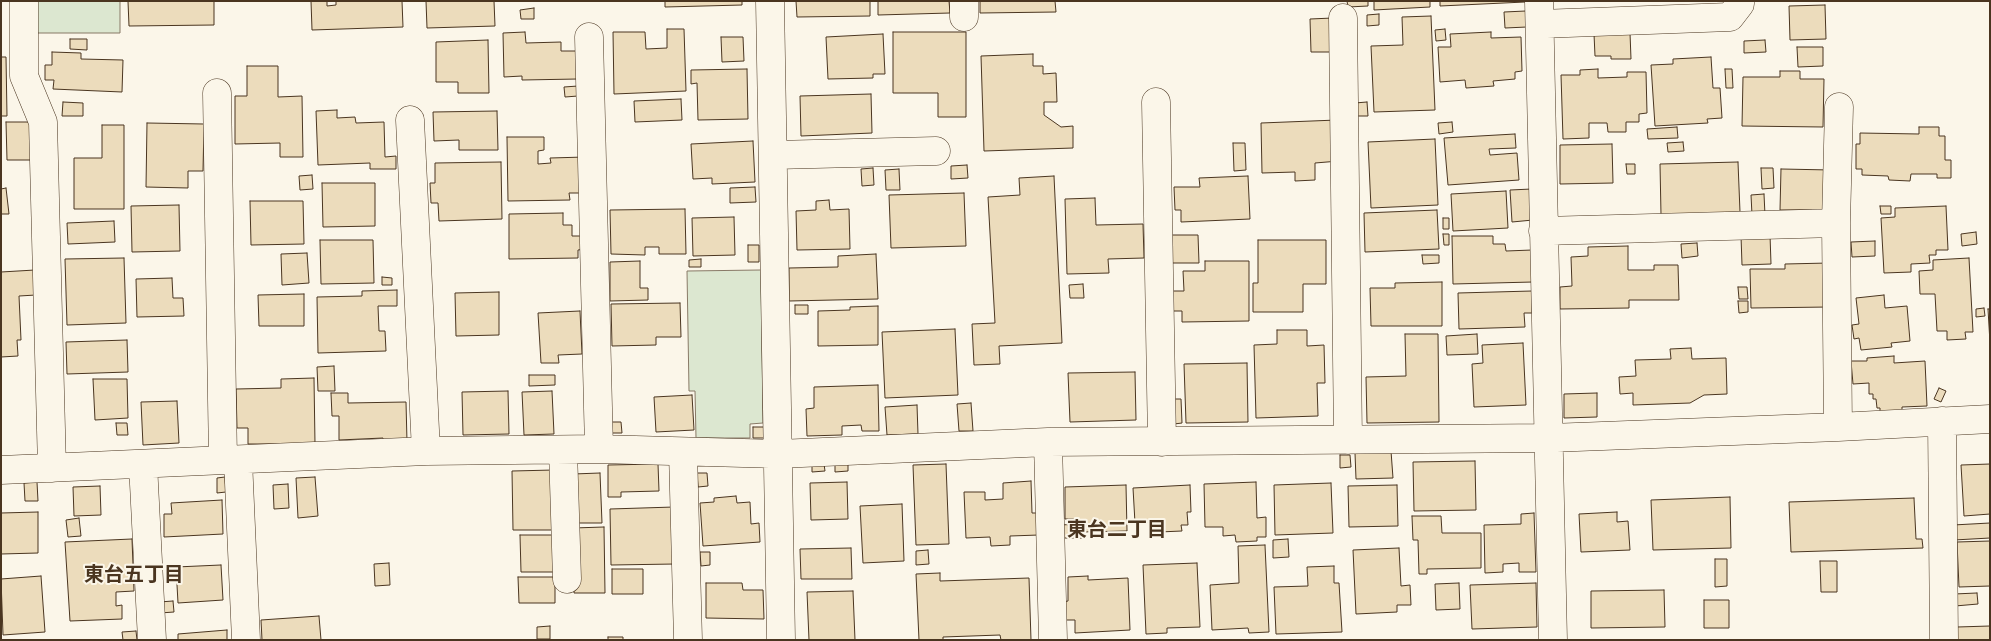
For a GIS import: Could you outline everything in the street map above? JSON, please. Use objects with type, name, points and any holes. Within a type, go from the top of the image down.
[{"type":"street","points":[[24,1],[24,76],[43,122],[52,468]]},
{"type":"street","points":[[770,1],[781,640]]},
{"type":"street","points":[[1553,640],[1550,438],[1543,231],[1539,13],[1730,17],[1740,4],[1740,1]]},
{"type":"street","points":[[1343,18],[1348,440]]},
{"type":"street","points":[[588,38],[598,449]]},
{"type":"street","points":[[217,93],[231,460],[246,640]]},
{"type":"street","points":[[1156,102],[1162,442]]},
{"type":"street","points":[[1838,427],[1836,223],[1839,107]]},
{"type":"street","points":[[410,120],[426,451]]},
{"type":"street","points":[[774,155],[936,150]]},
{"type":"street","points":[[1543,231],[1836,223]]},
{"type":"street","points":[[1,470],[426,451],[598,449],[779,454],[1048,442],[1550,438],[1990,419]]},
{"type":"street","points":[[1942,421],[1944,640]]},
{"type":"street","points":[[1048,442],[1053,640]]},
{"type":"street","points":[[563,450],[567,579]]},
{"type":"street","points":[[683,452],[688,640]]},
{"type":"street","points":[[143,464],[152,640]]},
{"type":"green space","points":[[31,1],[120,1],[120,33],[31,33]]},
{"type":"green space","points":[[761,270],[763,423],[750,424],[750,438],[696,438],[695,391],[689,391],[687,271]]},
{"type":"building","points":[[128,1],[214,1],[214,25],[129,26]]},
{"type":"building","points":[[311,1],[327,1],[327,6],[336,5],[336,1],[402,1],[403,27],[312,30]]},
{"type":"building","points":[[426,1],[494,1],[495,26],[427,28]]},
{"type":"building","points":[[665,1],[742,1],[742,5],[665,7]]},
{"type":"building","points":[[796,1],[870,1],[870,16],[797,17]]},
{"type":"building","points":[[878,1],[949,1],[950,13],[878,15]]},
{"type":"building","points":[[980,1],[1055,1],[1056,12],[980,13]]},
{"type":"building","points":[[1347,1],[1368,1],[1368,6],[1348,7]]},
{"type":"building","points":[[1374,1],[1430,1],[1430,7],[1374,10]]},
{"type":"building","points":[[1440,1],[1525,1],[1525,2],[1440,6]]},
{"type":"building","points":[[1825,5],[1826,39],[1790,40],[1789,6]]},
{"type":"building","points":[[534,8],[534,19],[521,19],[520,10]]},
{"type":"building","points":[[1526,11],[1527,27],[1505,28],[1504,12]]},
{"type":"building","points":[[1379,14],[1379,25],[1367,26],[1367,15]]},
{"type":"building","points":[[1431,16],[1435,110],[1374,112],[1371,46],[1403,45],[1402,17]]},
{"type":"building","points":[[1333,18],[1333,52],[1311,52],[1310,19]]},
{"type":"building","points":[[667,29],[684,29],[686,91],[614,94],[613,32],[645,32],[646,49],[667,48]]},
{"type":"building","points":[[1445,29],[1446,40],[1436,41],[1435,30]]},
{"type":"building","points":[[525,32],[526,43],[561,42],[561,51],[577,51],[578,79],[522,80],[522,76],[504,77],[503,33]]},
{"type":"building","points":[[893,32],[966,32],[966,117],[938,117],[938,93],[893,93]]},
{"type":"building","points":[[1491,32],[1491,38],[1521,37],[1522,71],[1515,72],[1515,79],[1493,81],[1494,86],[1466,88],[1465,80],[1440,82],[1438,47],[1451,47],[1450,34]]},
{"type":"building","points":[[1630,33],[1631,59],[1611,59],[1611,56],[1595,56],[1594,34]]},
{"type":"building","points":[[883,34],[885,74],[873,74],[873,78],[828,79],[826,37]]},
{"type":"building","points":[[721,37],[743,37],[744,61],[722,62]]},
{"type":"building","points":[[70,39],[87,39],[87,50],[70,49]]},
{"type":"building","points":[[488,40],[489,93],[458,93],[458,82],[436,82],[436,42]]},
{"type":"building","points":[[1765,40],[1766,52],[1744,53],[1744,41]]},
{"type":"building","points":[[1797,47],[1823,47],[1823,66],[1798,67]]},
{"type":"building","points":[[52,52],[81,53],[81,59],[123,60],[122,92],[53,89],[54,80],[45,80],[45,65],[52,65]]},
{"type":"building","points":[[1033,54],[1033,66],[1043,66],[1043,74],[1056,73],[1057,102],[1044,102],[1044,115],[1061,127],[1073,126],[1073,148],[984,151],[981,56]]},
{"type":"building","points":[[1,57],[6,57],[7,116],[1,116]]},
{"type":"building","points":[[1711,57],[1713,88],[1720,88],[1722,118],[1707,119],[1708,123],[1655,126],[1651,65],[1673,64],[1673,59]]},
{"type":"building","points":[[247,66],[278,66],[278,97],[302,96],[303,157],[280,157],[280,143],[235,144],[235,96],[247,96]]},
{"type":"building","points":[[747,69],[748,119],[698,120],[697,83],[691,84],[691,70]]},
{"type":"building","points":[[1598,69],[1598,78],[1627,77],[1627,72],[1646,72],[1647,113],[1639,114],[1639,122],[1626,122],[1626,132],[1608,132],[1607,123],[1589,123],[1589,138],[1563,139],[1561,75],[1580,75],[1580,70]]},
{"type":"building","points":[[1725,69],[1732,69],[1733,88],[1726,88]]},
{"type":"building","points":[[1780,71],[1800,71],[1800,79],[1824,79],[1823,127],[1742,126],[1743,77],[1780,77]]},
{"type":"building","points":[[578,86],[578,96],[565,97],[564,87]]},
{"type":"building","points":[[871,94],[872,133],[801,136],[800,96]]},
{"type":"building","points":[[681,99],[682,120],[635,122],[634,101]]},
{"type":"building","points":[[63,102],[83,103],[83,116],[62,116]]},
{"type":"building","points":[[1367,102],[1368,116],[1355,116],[1355,103]]},
{"type":"building","points":[[337,110],[337,118],[355,117],[356,123],[384,122],[385,157],[396,156],[396,169],[370,169],[370,163],[318,165],[316,111]]},
{"type":"building","points":[[497,111],[498,150],[459,150],[459,140],[434,141],[433,112]]},
{"type":"building","points":[[1337,120],[1339,161],[1315,163],[1315,180],[1295,181],[1295,172],[1262,173],[1261,123]]},
{"type":"building","points":[[6,122],[32,122],[32,160],[7,160]]},
{"type":"building","points":[[1452,122],[1453,132],[1439,134],[1438,123]]},
{"type":"building","points":[[147,123],[204,124],[203,171],[188,171],[188,188],[146,187]]},
{"type":"building","points":[[102,125],[124,125],[124,209],[74,209],[74,158],[102,158]]},
{"type":"building","points":[[1677,127],[1678,138],[1648,139],[1647,129]]},
{"type":"building","points":[[1919,127],[1939,127],[1939,136],[1945,136],[1945,160],[1951,160],[1951,178],[1937,178],[1937,174],[1911,174],[1910,181],[1889,180],[1888,176],[1862,175],[1862,169],[1856,169],[1856,144],[1860,144],[1860,133],[1919,134]]},
{"type":"building","points":[[1515,134],[1516,148],[1489,149],[1490,155],[1517,153],[1519,180],[1448,185],[1444,138]]},
{"type":"building","points":[[507,137],[544,137],[544,150],[538,151],[538,164],[551,163],[550,158],[585,157],[586,193],[569,193],[570,200],[508,201]]},
{"type":"building","points":[[1435,139],[1438,205],[1371,208],[1368,142]]},
{"type":"building","points":[[753,141],[755,182],[712,184],[712,178],[693,179],[691,144]]},
{"type":"building","points":[[1683,142],[1684,151],[1668,152],[1667,143]]},
{"type":"building","points":[[1233,143],[1245,143],[1246,170],[1234,171]]},
{"type":"building","points":[[1612,144],[1613,183],[1560,184],[1560,145]]},
{"type":"building","points":[[501,162],[502,219],[439,221],[438,203],[431,203],[430,183],[435,183],[435,163]]},
{"type":"building","points":[[1738,162],[1740,212],[1661,215],[1660,164]]},
{"type":"building","points":[[1626,164],[1635,164],[1635,174],[1627,174]]},
{"type":"building","points":[[967,165],[968,178],[951,179],[951,166]]},
{"type":"building","points":[[873,168],[874,185],[862,186],[861,169]]},
{"type":"building","points":[[1761,168],[1773,168],[1774,188],[1762,189]]},
{"type":"building","points":[[899,169],[900,190],[886,190],[885,170]]},
{"type":"building","points":[[1781,169],[1831,170],[1831,206],[1812,215],[1812,210],[1780,210]]},
{"type":"building","points":[[312,175],[313,189],[300,190],[299,176]]},
{"type":"building","points":[[1054,176],[1062,343],[999,346],[1000,364],[974,365],[972,324],[995,323],[988,197],[1020,195],[1019,178]]},
{"type":"building","points":[[1248,176],[1250,219],[1181,222],[1181,210],[1175,210],[1174,187],[1200,187],[1199,178]]},
{"type":"building","points":[[322,183],[375,183],[375,226],[323,227]]},
{"type":"building","points":[[755,187],[756,202],[730,203],[730,188]]},
{"type":"building","points":[[6,188],[9,214],[1,214],[1,189]]},
{"type":"building","points":[[1532,189],[1533,220],[1512,222],[1510,190]]},
{"type":"building","points":[[1506,191],[1508,228],[1453,231],[1451,194]]},
{"type":"building","points":[[964,193],[966,246],[891,248],[889,195]]},
{"type":"building","points":[[1764,194],[1765,215],[1752,215],[1751,195]]},
{"type":"building","points":[[1095,198],[1096,225],[1143,224],[1144,258],[1108,259],[1109,273],[1067,274],[1065,199]]},
{"type":"building","points":[[829,200],[830,210],[849,209],[850,249],[797,250],[796,211],[816,210],[816,201]]},
{"type":"building","points":[[250,201],[303,201],[304,244],[251,245]]},
{"type":"building","points":[[179,205],[180,251],[132,252],[131,206]]},
{"type":"building","points":[[1880,206],[1891,206],[1891,214],[1881,214]]},
{"type":"building","points":[[1946,206],[1948,250],[1936,250],[1936,255],[1929,255],[1930,263],[1911,264],[1911,272],[1884,273],[1881,218],[1895,217],[1895,208]]},
{"type":"building","points":[[685,209],[686,254],[659,254],[659,247],[645,247],[645,255],[611,254],[610,210]]},
{"type":"building","points":[[1437,210],[1439,249],[1365,252],[1364,213]]},
{"type":"building","points":[[563,213],[563,225],[572,225],[572,236],[586,236],[586,249],[578,250],[578,258],[509,259],[509,214]]},
{"type":"building","points":[[734,217],[735,255],[693,256],[692,218]]},
{"type":"building","points":[[1443,218],[1449,218],[1449,229],[1443,229]]},
{"type":"building","points":[[114,221],[115,242],[68,244],[67,223]]},
{"type":"building","points":[[1976,232],[1977,244],[1962,246],[1961,234]]},
{"type":"building","points":[[1443,234],[1449,234],[1449,245],[1444,245]]},
{"type":"building","points":[[1171,235],[1198,235],[1199,263],[1171,263]]},
{"type":"building","points":[[1770,235],[1771,264],[1742,265],[1741,236]]},
{"type":"building","points":[[1452,236],[1493,236],[1493,244],[1505,244],[1506,251],[1532,250],[1533,282],[1453,284]]},
{"type":"building","points":[[320,240],[373,240],[374,283],[321,284]]},
{"type":"building","points":[[1258,240],[1326,240],[1326,284],[1303,284],[1303,312],[1253,312],[1253,283],[1258,283]]},
{"type":"building","points":[[1875,241],[1875,256],[1852,257],[1851,242]]},
{"type":"building","points":[[1697,243],[1698,256],[1682,258],[1681,244]]},
{"type":"building","points":[[748,245],[759,245],[759,262],[748,262]]},
{"type":"building","points":[[1628,246],[1628,270],[1654,270],[1654,265],[1678,265],[1679,300],[1629,300],[1629,308],[1560,309],[1560,287],[1572,286],[1571,257],[1588,256],[1588,247]]},
{"type":"building","points":[[307,253],[309,283],[282,285],[281,254]]},
{"type":"building","points":[[876,254],[878,299],[789,301],[789,268],[838,267],[838,256]]},
{"type":"building","points":[[1422,255],[1439,255],[1439,263],[1423,264]]},
{"type":"building","points":[[124,258],[126,323],[67,325],[65,259]]},
{"type":"building","points":[[1969,258],[1973,332],[1965,332],[1966,339],[1947,340],[1947,331],[1937,331],[1935,294],[1920,294],[1919,271],[1933,270],[1933,260]]},
{"type":"building","points":[[701,259],[701,267],[689,267],[689,260]]},
{"type":"building","points":[[640,261],[640,288],[648,288],[648,300],[610,301],[610,262]]},
{"type":"building","points":[[1205,261],[1249,261],[1249,321],[1182,322],[1182,311],[1172,311],[1172,291],[1184,291],[1183,271],[1205,271]]},
{"type":"building","points":[[1829,263],[1829,307],[1751,308],[1750,269],[1785,269],[1785,264]]},
{"type":"building","points":[[35,270],[36,295],[19,296],[21,340],[17,340],[18,356],[1,357],[1,272]]},
{"type":"building","points":[[382,277],[392,278],[392,285],[382,285]]},
{"type":"building","points":[[172,278],[173,298],[183,298],[184,316],[137,317],[136,279]]},
{"type":"building","points":[[1442,282],[1442,326],[1371,326],[1370,288],[1395,288],[1395,283]]},
{"type":"building","points":[[1083,284],[1084,298],[1070,298],[1069,285]]},
{"type":"building","points":[[1738,287],[1747,287],[1748,299],[1739,299]]},
{"type":"building","points":[[397,290],[397,306],[378,306],[379,331],[385,331],[386,351],[318,353],[317,297],[362,296],[362,291]]},
{"type":"building","points":[[1532,291],[1532,313],[1524,313],[1525,327],[1459,329],[1458,293]]},
{"type":"building","points":[[499,292],[499,335],[456,336],[455,293]]},
{"type":"building","points":[[304,294],[304,326],[259,326],[258,295]]},
{"type":"building","points":[[1884,295],[1885,308],[1907,306],[1910,341],[1891,343],[1892,347],[1861,350],[1859,338],[1854,339],[1852,325],[1859,324],[1856,298]]},
{"type":"building","points":[[1738,301],[1748,301],[1748,312],[1739,313]]},
{"type":"building","points":[[680,303],[681,337],[656,337],[656,345],[612,346],[611,304]]},
{"type":"building","points":[[795,305],[808,305],[808,314],[795,314]]},
{"type":"building","points":[[878,306],[878,345],[818,346],[818,311],[850,310],[850,307]]},
{"type":"building","points":[[1984,308],[1985,316],[1976,317],[1976,309]]},
{"type":"building","points":[[1988,309],[1990,309],[1990,343]]},
{"type":"building","points":[[580,311],[582,354],[558,355],[559,363],[541,363],[538,313]]},
{"type":"building","points":[[955,329],[958,395],[885,398],[882,332]]},
{"type":"building","points":[[1277,330],[1307,330],[1307,346],[1324,345],[1325,383],[1317,383],[1318,416],[1256,418],[1254,345],[1277,344]]},
{"type":"building","points":[[1405,334],[1438,334],[1439,422],[1367,423],[1366,377],[1406,376]]},
{"type":"building","points":[[1477,334],[1478,354],[1447,355],[1446,336]]},
{"type":"building","points":[[127,340],[128,372],[67,374],[66,342]]},
{"type":"building","points":[[1523,343],[1526,405],[1474,407],[1472,364],[1483,363],[1482,345]]},
{"type":"building","points":[[1691,348],[1692,359],[1726,358],[1727,394],[1704,395],[1690,403],[1633,405],[1633,393],[1620,394],[1619,377],[1636,376],[1635,360],[1671,359],[1670,349]]},
{"type":"building","points":[[1894,356],[1894,363],[1925,361],[1927,406],[1902,407],[1902,411],[1880,413],[1880,408],[1877,408],[1876,399],[1873,399],[1873,394],[1869,394],[1869,383],[1853,384],[1851,361],[1867,361],[1867,358]]},
{"type":"building","points":[[1247,363],[1248,422],[1186,423],[1184,364]]},
{"type":"building","points":[[334,366],[335,391],[318,391],[317,367]]},
{"type":"building","points":[[1135,372],[1136,420],[1070,422],[1068,373]]},
{"type":"building","points":[[529,375],[555,375],[555,385],[529,386]]},
{"type":"building","points":[[314,378],[315,444],[248,444],[248,428],[237,428],[236,389],[281,388],[281,379]]},
{"type":"building","points":[[93,379],[127,379],[128,418],[95,420]]},
{"type":"building","points":[[878,385],[879,431],[862,431],[861,425],[842,426],[842,435],[807,436],[806,409],[814,408],[814,387]]},
{"type":"building","points":[[1939,388],[1946,391],[1941,402],[1934,399]]},
{"type":"building","points":[[508,391],[509,434],[463,435],[462,392]]},
{"type":"building","points":[[552,391],[554,434],[524,435],[522,392]]},
{"type":"building","points":[[331,393],[348,393],[348,403],[406,402],[407,442],[383,442],[383,438],[339,440],[339,416],[332,416]]},
{"type":"building","points":[[1597,393],[1597,417],[1564,418],[1564,394]]},
{"type":"building","points":[[692,395],[694,430],[656,432],[654,397]]},
{"type":"building","points":[[1173,399],[1181,399],[1182,423],[1174,424]]},
{"type":"building","points":[[177,401],[179,443],[143,445],[141,402]]},
{"type":"building","points":[[971,403],[973,431],[959,431],[957,404]]},
{"type":"building","points":[[917,405],[918,434],[887,435],[885,407]]},
{"type":"building","points":[[610,422],[621,422],[622,433],[610,433]]},
{"type":"building","points":[[116,423],[127,423],[128,435],[117,435]]},
{"type":"building","points":[[753,427],[765,427],[765,438],[753,438]]},
{"type":"building","points":[[1391,451],[1393,478],[1356,479],[1355,453]]},
{"type":"building","points":[[1340,455],[1350,455],[1351,467],[1340,468]]},
{"type":"building","points":[[1475,461],[1476,510],[1414,511],[1413,462]]},
{"type":"building","points":[[848,463],[848,471],[835,472],[835,464]]},
{"type":"building","points":[[658,464],[659,491],[621,492],[621,497],[608,497],[608,465]]},
{"type":"building","points":[[812,464],[824,464],[825,471],[812,472]]},
{"type":"building","points":[[946,464],[949,544],[916,545],[913,465]]},
{"type":"building","points":[[1990,464],[1990,514],[1964,516],[1961,465]]},
{"type":"building","points":[[554,470],[555,530],[513,530],[512,471]]},
{"type":"building","points":[[600,473],[602,523],[575,523],[573,474]]},
{"type":"building","points":[[697,473],[707,473],[708,486],[698,487]]},
{"type":"building","points":[[225,477],[226,492],[217,493],[217,478]]},
{"type":"building","points":[[315,477],[318,516],[298,518],[296,478]]},
{"type":"building","points":[[1031,481],[1032,513],[1038,513],[1039,535],[1010,536],[1010,545],[991,546],[990,537],[966,538],[964,492],[985,492],[985,500],[1003,499],[1003,483]]},
{"type":"building","points":[[37,482],[38,501],[25,501],[24,483]]},
{"type":"building","points":[[847,482],[848,519],[811,520],[810,483]]},
{"type":"building","points":[[1256,482],[1257,518],[1266,517],[1266,537],[1257,537],[1257,541],[1236,542],[1235,535],[1223,536],[1223,527],[1205,527],[1204,484]]},
{"type":"building","points":[[1331,483],[1333,533],[1275,535],[1274,485]]},
{"type":"building","points":[[288,484],[289,508],[274,509],[273,485]]},
{"type":"building","points":[[1126,485],[1127,531],[1081,532],[1082,538],[1062,538],[1061,525],[1078,524],[1078,519],[1065,519],[1065,487]]},
{"type":"building","points":[[1190,485],[1191,512],[1187,512],[1188,525],[1181,525],[1182,531],[1159,532],[1158,522],[1135,523],[1133,488]]},
{"type":"building","points":[[1397,485],[1398,526],[1349,527],[1348,486]]},
{"type":"building","points":[[100,486],[101,515],[74,516],[73,487]]},
{"type":"building","points":[[736,496],[737,503],[750,502],[751,524],[759,523],[760,542],[703,546],[700,503],[714,502],[714,498]]},
{"type":"building","points":[[1730,497],[1731,548],[1653,550],[1651,500]]},
{"type":"building","points":[[1914,498],[1916,539],[1922,539],[1923,548],[1791,552],[1789,502]]},
{"type":"building","points":[[222,500],[223,534],[164,537],[164,514],[172,514],[171,503]]},
{"type":"building","points":[[902,504],[904,561],[863,563],[860,506]]},
{"type":"building","points":[[674,507],[675,564],[611,565],[610,509]]},
{"type":"building","points":[[38,512],[38,553],[1,554],[1,513]]},
{"type":"building","points":[[1617,512],[1617,522],[1628,521],[1630,550],[1581,552],[1579,514]]},
{"type":"building","points":[[1534,513],[1536,572],[1519,572],[1519,563],[1503,564],[1503,572],[1485,573],[1484,525],[1521,524],[1521,514]]},
{"type":"building","points":[[1412,516],[1441,516],[1442,533],[1481,533],[1481,568],[1427,569],[1427,574],[1419,574],[1418,540],[1413,540]]},
{"type":"building","points":[[79,518],[81,536],[68,537],[66,520]]},
{"type":"building","points":[[1990,523],[1990,538],[1954,540],[1953,525]]},
{"type":"building","points":[[604,527],[605,593],[574,593],[573,528]]},
{"type":"building","points":[[520,535],[554,535],[555,572],[521,572]]},
{"type":"building","points":[[132,539],[134,591],[116,592],[116,606],[122,605],[122,619],[70,621],[65,542]]},
{"type":"building","points":[[1288,539],[1289,557],[1273,558],[1273,540]]},
{"type":"building","points":[[1990,541],[1990,586],[1959,587],[1957,542]]},
{"type":"building","points":[[1265,545],[1269,632],[1249,633],[1248,628],[1212,630],[1210,585],[1239,583],[1238,546]]},
{"type":"building","points":[[851,548],[852,579],[801,579],[800,549]]},
{"type":"building","points":[[1399,548],[1401,586],[1410,585],[1411,605],[1397,605],[1397,612],[1356,614],[1353,550]]},
{"type":"building","points":[[928,550],[929,564],[916,565],[916,551]]},
{"type":"building","points":[[700,552],[710,552],[710,565],[701,566]]},
{"type":"building","points":[[1715,559],[1727,559],[1727,586],[1715,587]]},
{"type":"building","points":[[1820,561],[1837,561],[1837,592],[1821,592]]},
{"type":"building","points":[[389,563],[390,585],[375,586],[374,564]]},
{"type":"building","points":[[1197,563],[1200,627],[1167,628],[1167,633],[1146,634],[1143,565]]},
{"type":"building","points":[[221,565],[223,600],[178,603],[176,567]]},
{"type":"building","points":[[1334,566],[1334,583],[1339,583],[1342,632],[1276,634],[1274,587],[1308,586],[1307,567]]},
{"type":"building","points":[[612,569],[643,569],[643,594],[612,594]]},
{"type":"building","points":[[940,573],[940,581],[1029,578],[1031,640],[1001,640],[1000,635],[943,637],[943,640],[919,640],[916,574]]},
{"type":"building","points":[[41,576],[45,632],[3,635],[1,579]]},
{"type":"building","points":[[1088,576],[1088,580],[1128,578],[1130,630],[1075,633],[1075,620],[1064,620],[1063,602],[1068,601],[1068,577]]},
{"type":"building","points":[[518,577],[555,577],[555,603],[519,603]]},
{"type":"building","points":[[706,583],[742,583],[743,590],[763,590],[764,619],[706,618]]},
{"type":"building","points":[[1459,583],[1460,609],[1436,610],[1435,584]]},
{"type":"building","points":[[1536,583],[1537,627],[1472,629],[1470,585]]},
{"type":"building","points":[[1664,590],[1665,627],[1591,628],[1591,591]]},
{"type":"building","points":[[853,591],[855,640],[809,640],[807,592]]},
{"type":"building","points":[[1977,593],[1978,604],[1955,606],[1954,594]]},
{"type":"building","points":[[1704,600],[1729,600],[1729,628],[1704,628]]},
{"type":"building","points":[[173,601],[174,612],[160,613],[159,602]]},
{"type":"building","points":[[319,616],[321,640],[262,640],[261,620]]},
{"type":"building","points":[[550,626],[550,639],[537,639],[537,627]]},
{"type":"building","points":[[1990,626],[1990,640],[1957,640],[1957,627]]},
{"type":"building","points":[[227,630],[227,640],[178,640],[178,634]]},
{"type":"building","points":[[136,631],[137,640],[123,640],[122,632]]},
{"type":"building","points":[[608,637],[623,637],[623,640],[608,640]]},
{"type":"district","name":"東台二丁目","points":[[1117,529]]},
{"type":"district","name":"東台五丁目","points":[[134,574]]}]
